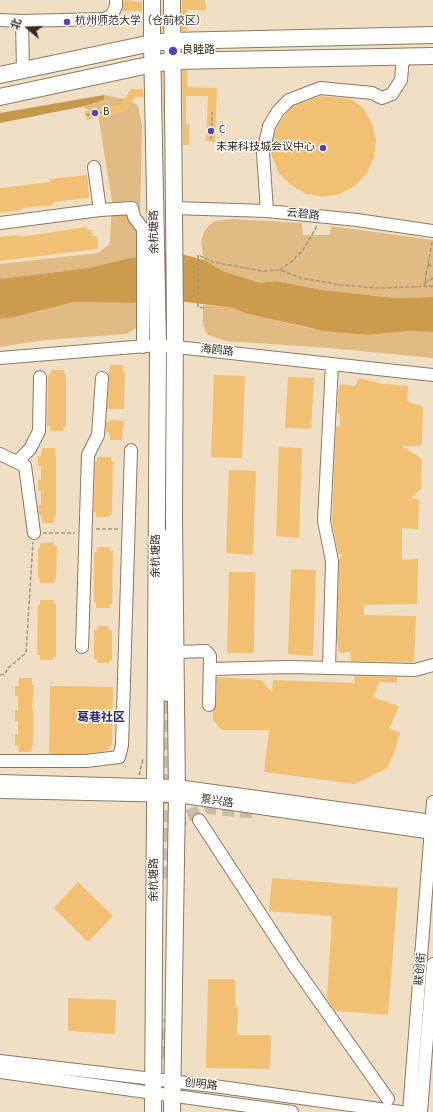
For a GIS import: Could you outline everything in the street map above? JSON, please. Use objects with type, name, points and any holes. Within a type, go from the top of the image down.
[{"type":"main road","name":"余杭塘路","points":[[152,0],[153,64],[150,307],[157,517],[154,1112]]},
{"type":"main road","name":"余杭塘路","points":[[172,0],[175,318],[174,516],[177,791],[172,1112]]},
{"type":"main road","points":[[0,75],[152,43],[172,41],[433,35]]},
{"type":"main road","points":[[0,98],[172,61],[433,56]]},
{"type":"street","points":[[0,20],[22,21],[104,19],[112,15],[116,0]]},
{"type":"street","points":[[22,21],[23,70]]},
{"type":"street","points":[[268,211],[263,153],[269,126],[278,111],[289,100],[320,88],[372,93],[382,98],[392,94],[401,80],[403,57]]},
{"type":"street","points":[[94,167],[100,210]]},
{"type":"street","points":[[0,223],[100,210],[132,208],[134,217],[142,229],[150,250]]},
{"type":"street","name":"云碧路","points":[[173,208],[268,211],[433,231]]},
{"type":"street","name":"海鸥路","points":[[0,358],[151,346],[174,347],[433,375]]},
{"type":"street","points":[[329,667],[332,561],[324,521],[332,364]]},
{"type":"street","points":[[17,462],[30,449],[39,431],[40,377]]},
{"type":"street","points":[[82,647],[87,528],[88,455],[98,435],[102,378]]},
{"type":"street","points":[[0,761],[86,761],[119,757],[122,745],[131,450]]},
{"type":"street","points":[[0,454],[25,466],[34,533]]},
{"type":"street","points":[[157,517],[165,548],[168,695],[168,546],[174,516]]},
{"type":"street","points":[[176,652],[206,651],[210,656],[209,705]]},
{"type":"street","points":[[210,669],[329,667],[415,670],[433,665]]},
{"type":"street","name":"景兴路","points":[[0,780],[137,785],[156,790]]},
{"type":"street","name":"景兴路","points":[[0,792],[177,791],[433,827]]},
{"type":"street","name":"联创街","points":[[409,1112],[433,827],[433,802]]},
{"type":"street","points":[[199,820],[293,964],[388,1099]]},
{"type":"street","name":"联创街","points":[[421,1112],[433,972]]},
{"type":"street","name":"创明路","points":[[0,1061],[154,1086]]},
{"type":"street","name":"创明路","points":[[0,1072],[154,1086],[401,1112]]},
{"type":"street","name":"创明路","points":[[172,1088],[292,1112]]},
{"type":"path","points":[[86,115],[110,111]]},
{"type":"path","points":[[211,139],[212,112]]},
{"type":"path","points":[[280,270],[303,250],[321,217]]},
{"type":"path","points":[[424,287],[427,263],[433,238]]},
{"type":"path","points":[[204,308],[198,307],[198,255],[213,262],[262,271],[280,270],[301,278],[341,286],[379,288],[433,286]]},
{"type":"path","points":[[427,263],[433,267]]},
{"type":"path","points":[[424,283],[433,278]]},
{"type":"path","points":[[0,675],[5,674],[8,668],[26,653],[34,533],[76,533],[87,528],[129,529]]},
{"type":"path","points":[[137,785],[143,758]]},
{"type":"shaded area","points":[[104,95],[130,100],[138,106],[142,126],[139,257],[88,268],[0,279],[0,264],[98,253],[110,244],[112,201],[98,114],[83,107],[104,100]]},
{"type":"shaded area","points":[[104,95],[104,100],[85,106],[0,123],[0,113]]},
{"type":"shaded area","points":[[232,219],[302,223],[303,235],[330,235],[331,226],[433,240],[433,297],[395,298],[323,290],[275,281],[261,283],[225,272],[204,260],[201,242],[204,232],[209,225],[215,221]]},
{"type":"shaded area","points":[[174,252],[204,260],[225,272],[261,283],[275,281],[323,290],[395,298],[433,297],[433,332],[408,331],[368,335],[324,331],[248,314],[233,308],[171,300],[131,303],[74,302],[15,317],[0,319],[0,279],[88,268],[131,258]]},
{"type":"shaded area","points":[[74,302],[138,303],[138,327],[126,334],[45,340],[0,347],[0,319],[15,317]]},
{"type":"shaded area","points":[[203,305],[233,308],[248,314],[307,328],[368,335],[408,331],[433,332],[433,358],[329,348],[226,341],[208,335],[203,326]]},
{"type":"building","points":[[124,0],[142,2],[142,11],[122,11]]},
{"type":"building","points":[[162,0],[163,32],[162,32]]},
{"type":"building","points":[[182,0],[205,0],[206,10],[187,10],[187,31],[182,31]]},
{"type":"building","points":[[182,70],[187,70],[187,87],[217,88],[215,142],[206,141],[208,96],[186,96],[186,124],[189,124],[189,145],[183,145]]},
{"type":"building","points":[[162,72],[163,72],[164,144]]},
{"type":"building","points":[[131,89],[143,89],[144,97],[135,97],[126,111],[87,120],[85,111],[121,104]]},
{"type":"building","name":"未来科技城会议中心","points":[[321,96],[351,99],[363,108],[372,123],[376,140],[374,157],[367,173],[355,186],[340,194],[323,197],[306,194],[291,185],[279,173],[272,157],[271,150],[276,129],[284,116],[293,106]]},
{"type":"building","points":[[87,175],[89,198],[53,202],[53,205],[22,208],[22,210],[0,213],[0,188],[50,182],[50,179]]},
{"type":"building","points":[[86,227],[87,230],[92,230],[93,236],[97,236],[98,249],[0,261],[0,237],[20,235],[20,237]]},
{"type":"building","points":[[110,365],[123,365],[123,372],[125,372],[124,409],[107,408],[109,379],[107,373],[109,373]]},
{"type":"building","points":[[51,370],[64,370],[64,374],[66,374],[66,427],[63,427],[63,431],[50,431],[50,426],[47,426],[48,375],[50,375]]},
{"type":"building","points":[[214,375],[245,376],[242,458],[211,457]]},
{"type":"building","points":[[288,377],[314,378],[311,429],[285,428]]},
{"type":"building","points":[[359,378],[382,384],[408,386],[407,401],[423,407],[422,443],[420,446],[402,446],[422,459],[421,489],[411,498],[419,500],[418,529],[402,528],[402,560],[418,559],[417,604],[364,605],[364,615],[416,616],[414,662],[351,661],[350,652],[339,653],[337,640],[339,559],[343,554],[338,554],[332,520],[336,427],[340,427],[340,415],[337,412],[339,384],[355,386]]},
{"type":"building","points":[[109,420],[124,421],[122,440],[110,440],[109,432],[106,432],[106,422],[109,422]]},
{"type":"building","points":[[279,447],[302,448],[299,538],[276,536]]},
{"type":"building","points":[[42,448],[55,448],[56,516],[54,516],[54,523],[42,523],[41,515],[39,515],[38,505],[41,505],[41,491],[38,491],[38,480],[41,480],[41,466],[38,466],[38,456],[41,456]]},
{"type":"building","points":[[97,457],[111,457],[111,461],[113,461],[112,514],[110,514],[110,517],[96,517],[96,512],[94,512],[95,462],[97,462]]},
{"type":"building","points":[[229,470],[256,471],[253,555],[226,553]]},
{"type":"building","points":[[54,542],[54,546],[57,546],[56,579],[54,579],[54,583],[40,583],[40,578],[38,578],[38,548],[40,548],[40,543]]},
{"type":"building","points":[[97,547],[110,547],[110,551],[113,551],[112,604],[110,604],[110,608],[96,608],[96,602],[94,602],[94,552],[97,552]]},
{"type":"building","points":[[291,569],[316,570],[313,656],[288,654]]},
{"type":"building","points":[[229,572],[255,572],[254,653],[227,653]]},
{"type":"building","points":[[40,600],[54,600],[54,604],[56,604],[56,657],[53,657],[53,660],[40,660],[40,655],[37,655],[38,605],[40,605]]},
{"type":"building","points":[[97,626],[109,626],[109,630],[112,630],[112,660],[109,660],[109,663],[97,663],[97,659],[94,659],[94,630],[97,630]]},
{"type":"building","points":[[354,676],[397,677],[397,683],[380,682],[373,697],[399,706],[389,729],[400,732],[394,754],[387,768],[355,784],[264,772],[269,730],[222,730],[213,720],[213,711],[216,705],[217,677],[261,680],[272,692],[273,680],[355,683]]},
{"type":"building","points":[[19,678],[32,678],[32,685],[34,685],[32,709],[33,746],[31,752],[19,752],[18,745],[15,745],[15,734],[18,734],[18,721],[15,721],[15,710],[18,710],[18,696],[15,696],[15,686],[18,686]]},
{"type":"building","points":[[50,686],[113,687],[112,745],[106,751],[86,754],[49,754]]},
{"type":"building","points":[[272,878],[398,888],[388,1015],[335,1011],[327,999],[332,916],[269,911]]},
{"type":"building","points":[[78,882],[113,916],[88,942],[54,908]]},
{"type":"building","points":[[208,979],[235,979],[235,1007],[238,1007],[237,1035],[271,1035],[270,1069],[206,1068]]},
{"type":"building","points":[[68,998],[116,1000],[115,1034],[68,1031]]},
{"type":"tunnel","points":[[162,840],[167,695]]},
{"type":"tunnel","points":[[162,878],[166,837],[185,817],[207,808],[257,813]]},
{"type":"tunnel","points":[[161,1058],[162,1019]]},
{"type":"place","name":"杭州师范大学（仓前校区）","points":[[67,22]]},
{"type":"place","name":"良睦路","points":[[173,51]]},
{"type":"place","name":"B","points":[[95,113]]},
{"type":"place","name":"C","points":[[211,131]]},
{"type":"place","name":"未来科技城会议中心","points":[[323,148]]},
{"type":"district","name":"葛巷社区","points":[[101,718]]}]
